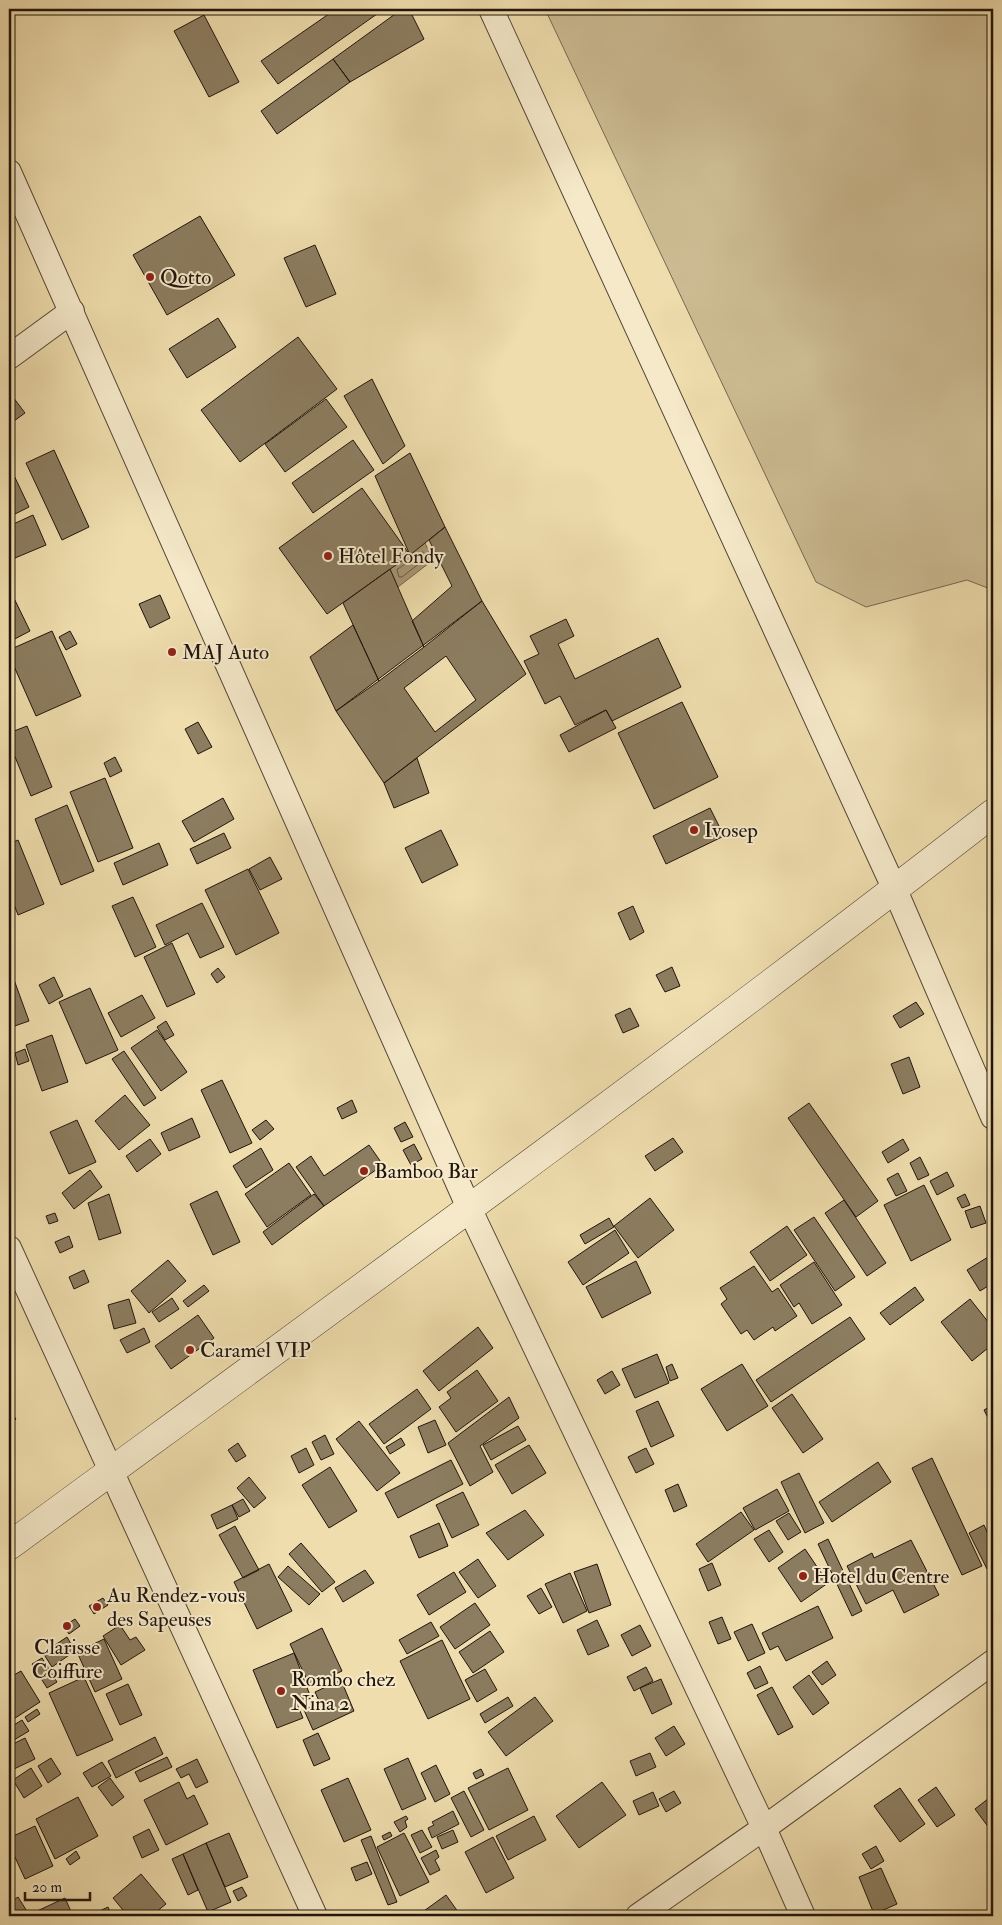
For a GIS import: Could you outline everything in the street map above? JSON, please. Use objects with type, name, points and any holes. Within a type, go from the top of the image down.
[{"type":"street","points":[[491,9],[895,890],[993,1117]]},
{"type":"street","points":[[9,172],[469,1208],[764,1828],[803,1916]]},
{"type":"street","points":[[9,357],[72,311]]},
{"type":"street","points":[[9,1546],[469,1208],[895,890],[993,813]]},
{"type":"street","points":[[9,1248],[315,1916]]},
{"type":"street","points":[[638,1916],[764,1828],[993,1662]]},
{"type":"shaded area","points":[[545,9],[993,9],[993,590],[967,580],[866,607],[816,582]]},
{"type":"water","points":[[425,543],[433,560],[398,587],[390,569]]},
{"type":"building","points":[[336,9],[384,9],[278,84],[261,61]]},
{"type":"building","points":[[402,9],[409,9],[424,39],[350,82],[333,59]]},
{"type":"building","points":[[204,15],[239,82],[209,97],[174,31]]},
{"type":"building","points":[[333,59],[350,82],[277,134],[261,111]]},
{"type":"building","points":[[200,216],[235,275],[167,315],[133,255]]},
{"type":"building","points":[[315,245],[336,294],[306,307],[284,258]]},
{"type":"building","points":[[218,318],[236,347],[187,378],[169,349]]},
{"type":"building","points":[[298,337],[337,389],[240,462],[201,410]]},
{"type":"building","points":[[372,379],[405,446],[383,464],[344,396]]},
{"type":"building","points":[[13,397],[25,413],[14,421],[9,414],[9,400]]},
{"type":"building","points":[[326,399],[347,427],[285,472],[265,444]]},
{"type":"building","points":[[353,440],[374,470],[313,513],[292,483]]},
{"type":"building","points":[[54,450],[89,527],[62,540],[26,463]]},
{"type":"building","points":[[410,453],[445,527],[410,555],[375,476]]},
{"type":"building","points":[[9,468],[29,507],[9,517]]},
{"type":"building","points":[[362,488],[410,555],[327,614],[279,548]]},
{"type":"building","points":[[33,515],[46,545],[15,558],[9,542],[9,526]]},
{"type":"building","points":[[445,527],[482,601],[424,647],[412,621],[452,586],[429,540]]},
{"type":"building","points":[[390,569],[424,647],[379,681],[343,603]]},
{"type":"building","points":[[9,588],[30,631],[9,642]]},
{"type":"building","points":[[160,595],[170,618],[150,628],[139,604]]},
{"type":"building","points":[[482,601],[526,674],[384,783],[336,711]],"holes":[[[446,656],[476,700],[435,732],[404,688]]]},
{"type":"building","points":[[566,619],[574,636],[558,644],[575,679],[658,638],[681,687],[612,721],[606,710],[575,725],[560,696],[545,704],[524,661],[539,654],[530,636]]},
{"type":"building","points":[[353,625],[379,681],[336,711],[310,657]]},
{"type":"building","points":[[52,631],[81,696],[36,716],[9,655],[9,650]]},
{"type":"building","points":[[70,631],[77,644],[66,650],[59,637]]},
{"type":"building","points":[[682,702],[718,777],[654,809],[618,733]]},
{"type":"building","points":[[606,710],[616,728],[569,752],[560,735]]},
{"type":"building","points":[[198,722],[212,747],[198,754],[185,729]]},
{"type":"building","points":[[27,726],[52,787],[31,796],[9,742],[9,733]]},
{"type":"building","points":[[115,757],[122,771],[110,777],[104,763]]},
{"type":"building","points":[[417,758],[429,793],[394,808],[384,783]]},
{"type":"building","points":[[105,778],[133,848],[98,862],[70,792]]},
{"type":"building","points":[[223,798],[234,819],[194,842],[182,821]]},
{"type":"building","points":[[67,805],[94,871],[61,885],[35,819]]},
{"type":"building","points":[[710,808],[724,836],[666,864],[653,836]]},
{"type":"building","points":[[441,830],[458,865],[422,883],[405,848]]},
{"type":"building","points":[[224,833],[231,848],[197,864],[190,849]]},
{"type":"building","points":[[18,840],[44,904],[18,915],[9,891],[9,844]]},
{"type":"building","points":[[159,843],[168,865],[123,885],[114,863]]},
{"type":"building","points":[[270,857],[282,879],[260,890],[249,869]]},
{"type":"building","points":[[248,869],[279,933],[236,955],[205,890]]},
{"type":"building","points":[[133,897],[156,947],[135,957],[112,906]]},
{"type":"building","points":[[202,903],[224,947],[200,958],[188,933],[165,945],[156,925]]},
{"type":"building","points":[[633,906],[644,932],[630,940],[618,913]]},
{"type":"building","points":[[172,943],[195,994],[167,1007],[144,957]]},
{"type":"building","points":[[672,967],[680,986],[665,992],[656,975]]},
{"type":"building","points":[[218,968],[225,977],[217,983],[211,974]]},
{"type":"building","points":[[13,977],[29,1021],[9,1028],[9,979]]},
{"type":"building","points":[[54,977],[63,996],[49,1004],[39,985]]},
{"type":"building","points":[[90,988],[118,1050],[86,1064],[59,1002]]},
{"type":"building","points":[[142,995],[155,1018],[121,1037],[108,1013]]},
{"type":"building","points":[[916,1002],[924,1014],[900,1028],[893,1016]]},
{"type":"building","points":[[630,1008],[639,1026],[623,1033],[615,1015]]},
{"type":"building","points":[[166,1021],[174,1035],[165,1040],[157,1027]]},
{"type":"building","points":[[157,1030],[187,1072],[161,1091],[131,1048]]},
{"type":"building","points":[[52,1035],[68,1082],[42,1091],[26,1045]]},
{"type":"building","points":[[25,1049],[29,1061],[18,1065],[15,1053]]},
{"type":"building","points":[[124,1051],[156,1098],[144,1106],[112,1059]]},
{"type":"building","points":[[909,1057],[920,1087],[903,1094],[891,1064]]},
{"type":"building","points":[[222,1080],[252,1143],[230,1153],[201,1090]]},
{"type":"building","points":[[125,1095],[150,1125],[119,1150],[95,1121]]},
{"type":"building","points":[[352,1100],[357,1112],[342,1119],[337,1108]]},
{"type":"building","points":[[809,1103],[878,1201],[856,1217],[788,1118]]},
{"type":"building","points":[[192,1118],[200,1137],[169,1151],[161,1133]]},
{"type":"building","points":[[77,1120],[96,1162],[69,1174],[50,1132]]},
{"type":"building","points":[[266,1120],[274,1129],[260,1140],[252,1130]]},
{"type":"building","points":[[405,1122],[413,1137],[401,1142],[394,1128]]},
{"type":"building","points":[[673,1138],[683,1152],[655,1171],[645,1156]]},
{"type":"building","points":[[150,1139],[161,1154],[137,1172],[126,1156]]},
{"type":"building","points":[[903,1139],[909,1150],[888,1163],[882,1152]]},
{"type":"building","points":[[414,1144],[422,1159],[411,1165],[403,1150]]},
{"type":"building","points":[[369,1145],[383,1165],[324,1206],[296,1167],[311,1156],[324,1176]]},
{"type":"building","points":[[261,1148],[273,1170],[246,1188],[233,1166]]},
{"type":"building","points":[[920,1157],[929,1175],[918,1180],[910,1163]]},
{"type":"building","points":[[289,1163],[311,1195],[267,1227],[245,1194]]},
{"type":"building","points":[[90,1170],[102,1187],[74,1209],[62,1193]]},
{"type":"building","points":[[947,1172],[954,1186],[937,1195],[930,1181]]},
{"type":"building","points":[[898,1173],[907,1191],[896,1196],[887,1179]]},
{"type":"building","points":[[924,1185],[951,1240],[911,1261],[884,1205]]},
{"type":"building","points":[[217,1191],[240,1242],[213,1255],[190,1204]]},
{"type":"building","points":[[109,1194],[121,1233],[99,1240],[88,1203]]},
{"type":"building","points":[[314,1194],[324,1206],[272,1245],[263,1232]]},
{"type":"building","points":[[965,1194],[970,1205],[962,1208],[957,1198]]},
{"type":"building","points":[[650,1198],[674,1230],[638,1258],[614,1226]]},
{"type":"building","points":[[844,1200],[886,1263],[867,1276],[825,1213]]},
{"type":"building","points":[[980,1206],[986,1223],[971,1228],[965,1211]]},
{"type":"building","points":[[55,1213],[58,1221],[49,1224],[46,1216]]},
{"type":"building","points":[[814,1217],[855,1277],[835,1291],[794,1230]]},
{"type":"building","points":[[609,1218],[614,1227],[585,1244],[580,1235]]},
{"type":"building","points":[[787,1226],[807,1255],[770,1281],[750,1252]]},
{"type":"building","points":[[615,1230],[629,1253],[583,1285],[568,1262]]},
{"type":"building","points":[[69,1236],[73,1247],[60,1253],[55,1242]]},
{"type":"building","points":[[993,1254],[993,1283],[980,1291],[967,1270]]},
{"type":"building","points":[[168,1260],[186,1281],[149,1313],[131,1291]]},
{"type":"building","points":[[636,1261],[651,1293],[602,1318],[586,1287]]},
{"type":"building","points":[[814,1262],[842,1305],[812,1324],[799,1303],[794,1307],[780,1285]]},
{"type":"building","points":[[754,1266],[772,1292],[778,1288],[797,1316],[775,1331],[773,1327],[754,1340],[747,1330],[741,1334],[721,1304],[727,1299],[720,1288]]},
{"type":"building","points":[[84,1270],[89,1282],[74,1289],[69,1277]]},
{"type":"building","points":[[204,1285],[209,1291],[188,1307],[183,1301]]},
{"type":"building","points":[[915,1287],[924,1300],[890,1325],[880,1313]]},
{"type":"building","points":[[172,1298],[179,1309],[159,1322],[152,1312]]},
{"type":"building","points":[[129,1299],[136,1323],[114,1329],[108,1305]]},
{"type":"building","points":[[970,1299],[993,1328],[993,1344],[972,1361],[941,1322]]},
{"type":"building","points":[[198,1315],[214,1338],[171,1369],[155,1346]]},
{"type":"building","points":[[850,1317],[865,1339],[771,1402],[756,1380]]},
{"type":"building","points":[[478,1327],[493,1348],[439,1391],[423,1371]]},
{"type":"building","points":[[144,1328],[150,1342],[127,1353],[120,1340]]},
{"type":"building","points":[[657,1354],[669,1383],[635,1398],[622,1369]]},
{"type":"building","points":[[672,1364],[678,1378],[670,1381],[666,1367]]},
{"type":"building","points":[[742,1364],[768,1406],[727,1431],[701,1389]]},
{"type":"building","points":[[477,1370],[498,1401],[456,1432],[439,1407],[451,1398],[447,1392]]},
{"type":"building","points":[[612,1371],[620,1385],[605,1394],[597,1380]]},
{"type":"building","points":[[417,1389],[431,1409],[384,1444],[369,1424]]},
{"type":"building","points":[[792,1394],[823,1439],[803,1453],[772,1408]]},
{"type":"building","points":[[509,1397],[519,1418],[480,1446],[493,1472],[470,1486],[448,1443]]},
{"type":"building","points":[[658,1401],[674,1436],[651,1447],[636,1411]]},
{"type":"building","points":[[993,1405],[993,1428],[984,1410]]},
{"type":"building","points":[[9,1410],[16,1419],[9,1425]]},
{"type":"building","points":[[435,1420],[446,1445],[428,1453],[418,1427]]},
{"type":"building","points":[[359,1421],[400,1473],[377,1491],[336,1439]]},
{"type":"building","points":[[518,1426],[526,1440],[491,1460],[483,1445]]},
{"type":"building","points":[[325,1435],[334,1454],[321,1460],[312,1442]]},
{"type":"building","points":[[401,1438],[405,1445],[390,1454],[386,1447]]},
{"type":"building","points":[[238,1443],[246,1456],[236,1462],[228,1450]]},
{"type":"building","points":[[529,1445],[546,1473],[512,1494],[495,1465]]},
{"type":"building","points":[[306,1448],[314,1465],[299,1473],[291,1456]]},
{"type":"building","points":[[646,1448],[654,1464],[636,1473],[628,1457]]},
{"type":"building","points":[[932,1458],[982,1566],[962,1575],[912,1468]]},
{"type":"building","points":[[451,1460],[463,1484],[398,1518],[385,1493]]},
{"type":"building","points":[[878,1462],[891,1482],[832,1522],[819,1502]]},
{"type":"building","points":[[330,1467],[357,1511],[329,1528],[302,1485]]},
{"type":"building","points":[[799,1473],[824,1523],[805,1533],[781,1482]]},
{"type":"building","points":[[249,1477],[266,1498],[254,1508],[237,1488]]},
{"type":"building","points":[[678,1484],[687,1506],[674,1512],[665,1490]]},
{"type":"building","points":[[777,1489],[789,1511],[755,1530],[743,1508]]},
{"type":"building","points":[[463,1492],[479,1525],[452,1538],[436,1505]]},
{"type":"building","points":[[243,1499],[250,1511],[239,1517],[232,1505]]},
{"type":"building","points":[[232,1505],[238,1519],[217,1529],[211,1515]]},
{"type":"building","points":[[525,1510],[544,1535],[508,1560],[486,1533]]},
{"type":"building","points":[[741,1512],[754,1530],[708,1562],[696,1544]]},
{"type":"building","points":[[789,1513],[801,1532],[788,1540],[776,1521]]},
{"type":"building","points":[[439,1523],[448,1546],[419,1558],[410,1536]]},
{"type":"building","points":[[984,1525],[993,1545],[993,1565],[987,1569],[969,1533]]},
{"type":"building","points":[[235,1526],[259,1570],[243,1578],[219,1535]]},
{"type":"building","points":[[769,1530],[783,1552],[769,1562],[754,1539]]},
{"type":"building","points":[[828,1539],[862,1611],[852,1616],[818,1544]]},
{"type":"building","points":[[911,1540],[939,1595],[904,1613],[893,1590],[866,1604],[847,1566],[872,1553],[874,1558]]},
{"type":"building","points":[[301,1543],[335,1582],[322,1592],[289,1554]]},
{"type":"building","name":"Hotel du Centre","points":[[805,1549],[828,1583],[801,1602],[778,1568]]},
{"type":"building","points":[[478,1559],[496,1586],[478,1598],[459,1572]]},
{"type":"building","points":[[712,1563],[721,1585],[708,1591],[699,1569]]},
{"type":"building","points":[[269,1564],[292,1611],[257,1629],[234,1582]]},
{"type":"building","points":[[597,1564],[611,1605],[589,1613],[574,1572]]},
{"type":"building","points":[[288,1566],[320,1594],[309,1605],[278,1577]]},
{"type":"building","points":[[365,1570],[374,1583],[343,1602],[335,1588]]},
{"type":"building","points":[[454,1572],[466,1592],[429,1615],[417,1595]]},
{"type":"building","points":[[570,1573],[587,1611],[563,1623],[545,1584]]},
{"type":"building","points":[[541,1588],[552,1607],[539,1614],[527,1596]]},
{"type":"building","points":[[103,1598],[108,1605],[94,1614],[89,1606]]},
{"type":"building","points":[[475,1603],[490,1625],[455,1649],[440,1627]]},
{"type":"building","points":[[818,1606],[833,1638],[786,1661],[778,1646],[770,1650],[762,1633]]},
{"type":"building","points":[[722,1617],[731,1639],[718,1644],[709,1622]]},
{"type":"building","points":[[75,1619],[80,1626],[69,1634],[64,1626]]},
{"type":"building","points":[[597,1620],[609,1646],[588,1655],[577,1630]]},
{"type":"building","points":[[431,1622],[439,1636],[407,1654],[399,1640]]},
{"type":"building","points":[[752,1624],[765,1653],[748,1661],[734,1632]]},
{"type":"building","points":[[120,1625],[130,1640],[136,1637],[145,1650],[121,1665],[103,1636]]},
{"type":"building","points":[[640,1625],[651,1646],[632,1656],[621,1635]]},
{"type":"building","points":[[322,1628],[342,1671],[310,1686],[290,1644]]},
{"type":"building","points":[[490,1631],[504,1652],[473,1673],[459,1652]]},
{"type":"building","points":[[67,1637],[75,1651],[52,1667],[43,1653]]},
{"type":"building","points":[[104,1639],[122,1679],[95,1692],[77,1652]]},
{"type":"building","points":[[442,1640],[470,1699],[428,1719],[400,1661]]},
{"type":"building","points":[[294,1653],[311,1698],[297,1704],[303,1718],[277,1728],[253,1670]]},
{"type":"building","points":[[42,1658],[57,1682],[47,1688],[32,1664]]},
{"type":"building","points":[[827,1661],[836,1675],[822,1685],[812,1672]]},
{"type":"building","points":[[760,1666],[768,1683],[755,1689],[747,1673]]},
{"type":"building","points":[[9,1667],[14,1675],[21,1671],[40,1702],[9,1722]]},
{"type":"building","points":[[646,1667],[653,1681],[634,1691],[627,1677]]},
{"type":"building","points":[[485,1669],[497,1690],[477,1702],[465,1680]]},
{"type":"building","points":[[809,1675],[829,1703],[813,1715],[793,1687]]},
{"type":"building","points":[[84,1677],[113,1740],[77,1756],[49,1693]]},
{"type":"building","points":[[661,1679],[672,1704],[652,1714],[640,1688]]},
{"type":"building","points":[[341,1680],[354,1711],[313,1730],[304,1710],[320,1703],[315,1692]]},
{"type":"building","points":[[128,1684],[142,1715],[120,1725],[106,1694]]},
{"type":"building","points":[[772,1687],[793,1727],[778,1735],[757,1695]]},
{"type":"building","points":[[508,1697],[513,1706],[485,1723],[480,1714]]},
{"type":"building","points":[[535,1697],[553,1721],[506,1756],[488,1732]]},
{"type":"building","points":[[37,1709],[40,1714],[28,1722],[25,1717]]},
{"type":"building","points":[[22,1720],[29,1731],[9,1743],[9,1728]]},
{"type":"building","points":[[674,1726],[685,1744],[666,1756],[655,1738]]},
{"type":"building","points":[[318,1733],[330,1759],[314,1766],[303,1740]]},
{"type":"building","points":[[155,1737],[163,1754],[116,1778],[108,1761]]},
{"type":"building","points":[[25,1738],[35,1759],[14,1769],[9,1758],[9,1746]]},
{"type":"building","points":[[650,1753],[656,1767],[636,1776],[630,1761]]},
{"type":"building","points":[[167,1757],[172,1767],[140,1782],[135,1772]]},
{"type":"building","points":[[51,1758],[61,1774],[48,1783],[38,1766]]},
{"type":"building","points":[[408,1758],[426,1799],[402,1810],[384,1769]]},
{"type":"building","points":[[197,1759],[208,1782],[196,1788],[189,1774],[181,1778],[176,1769]]},
{"type":"building","points":[[102,1762],[111,1776],[92,1787],[83,1773]]},
{"type":"building","points":[[436,1765],[450,1794],[435,1802],[421,1773]]},
{"type":"building","points":[[31,1768],[42,1786],[24,1798],[13,1780]]},
{"type":"building","points":[[508,1768],[528,1810],[489,1830],[468,1788]]},
{"type":"building","points":[[481,1769],[484,1775],[476,1779],[473,1773]]},
{"type":"building","points":[[110,1778],[124,1797],[112,1806],[98,1787]]},
{"type":"building","points":[[348,1778],[371,1830],[344,1842],[321,1790]]},
{"type":"building","points":[[179,1782],[187,1799],[194,1795],[208,1824],[166,1845],[144,1800]]},
{"type":"building","points":[[602,1782],[626,1815],[579,1848],[556,1816]]},
{"type":"building","points":[[936,1787],[955,1815],[937,1827],[918,1800]]},
{"type":"building","points":[[900,1788],[925,1824],[900,1842],[874,1806]]},
{"type":"building","points":[[464,1791],[484,1830],[471,1837],[451,1798]]},
{"type":"building","points":[[674,1791],[681,1803],[666,1812],[659,1799]]},
{"type":"building","points":[[653,1792],[659,1806],[639,1815],[633,1801]]},
{"type":"building","points":[[993,1795],[993,1830],[992,1832],[975,1809]]},
{"type":"building","points":[[78,1797],[98,1836],[55,1859],[36,1819]]},
{"type":"building","points":[[453,1811],[459,1824],[432,1838],[428,1828],[434,1825],[432,1822]]},
{"type":"building","points":[[406,1816],[408,1819],[405,1821],[407,1827],[400,1832],[394,1822]]},
{"type":"building","points":[[534,1816],[546,1840],[508,1860],[496,1836]]},
{"type":"building","points":[[35,1826],[53,1866],[25,1879],[9,1844],[9,1838]]},
{"type":"building","points":[[149,1829],[159,1850],[142,1858],[133,1837]]},
{"type":"building","points":[[422,1830],[432,1847],[420,1853],[411,1835]]},
{"type":"building","points":[[453,1830],[458,1842],[442,1849],[437,1837]]},
{"type":"building","points":[[390,1832],[392,1836],[384,1840],[382,1836]]},
{"type":"building","points":[[229,1833],[248,1877],[225,1887],[206,1843]]},
{"type":"building","points":[[404,1833],[429,1882],[400,1896],[377,1847]]},
{"type":"building","points":[[371,1836],[397,1902],[388,1905],[361,1840]]},
{"type":"building","points":[[493,1837],[514,1878],[486,1893],[465,1852]]},
{"type":"building","points":[[206,1843],[231,1902],[208,1912],[183,1854]]},
{"type":"building","points":[[876,1846],[884,1861],[871,1869],[862,1854]]},
{"type":"building","points":[[436,1850],[439,1857],[435,1860],[440,1870],[430,1875],[421,1858]]},
{"type":"building","points":[[76,1851],[80,1858],[70,1865],[66,1859]]},
{"type":"building","points":[[183,1854],[198,1890],[188,1895],[172,1859]]},
{"type":"building","points":[[367,1862],[372,1874],[356,1881],[351,1868]]},
{"type":"building","points":[[881,1868],[897,1904],[874,1914],[859,1877]]},
{"type":"building","points":[[141,1874],[166,1904],[151,1916],[128,1916],[113,1898]]},
{"type":"building","points":[[9,1881],[14,1892],[9,1895]]},
{"type":"building","points":[[242,1887],[247,1896],[238,1901],[233,1891]]},
{"type":"building","points":[[446,1895],[461,1916],[417,1916]]},
{"type":"building","points":[[18,1897],[30,1916],[9,1916],[9,1903]]},
{"type":"building","points":[[65,1898],[73,1916],[37,1916],[35,1912]]},
{"type":"building","points":[[108,1907],[112,1916],[89,1916]]},
{"type":"building","points":[[993,1907],[993,1916],[979,1916]]},
{"type":"place","name":"Qotto","points":[[150,277]]},
{"type":"place","name":"Hôtel Fondy","points":[[328,556]]},
{"type":"place","name":"MAJ Auto","points":[[172,652]]},
{"type":"place","name":"Ivosep","points":[[694,830]]},
{"type":"place","name":"Bamboo Bar","points":[[364,1171]]},
{"type":"place","name":"Caramel VIP","points":[[190,1350]]},
{"type":"place","name":"Hotel du Centre","points":[[803,1576]]},
{"type":"place","name":"Au Rendez-vous des Sapeuses","points":[[97,1607]]},
{"type":"place","name":"Clarisse Coiffure","points":[[67,1626]]},
{"type":"place","name":"Rombo chez Nina 2","points":[[281,1691]]}]
